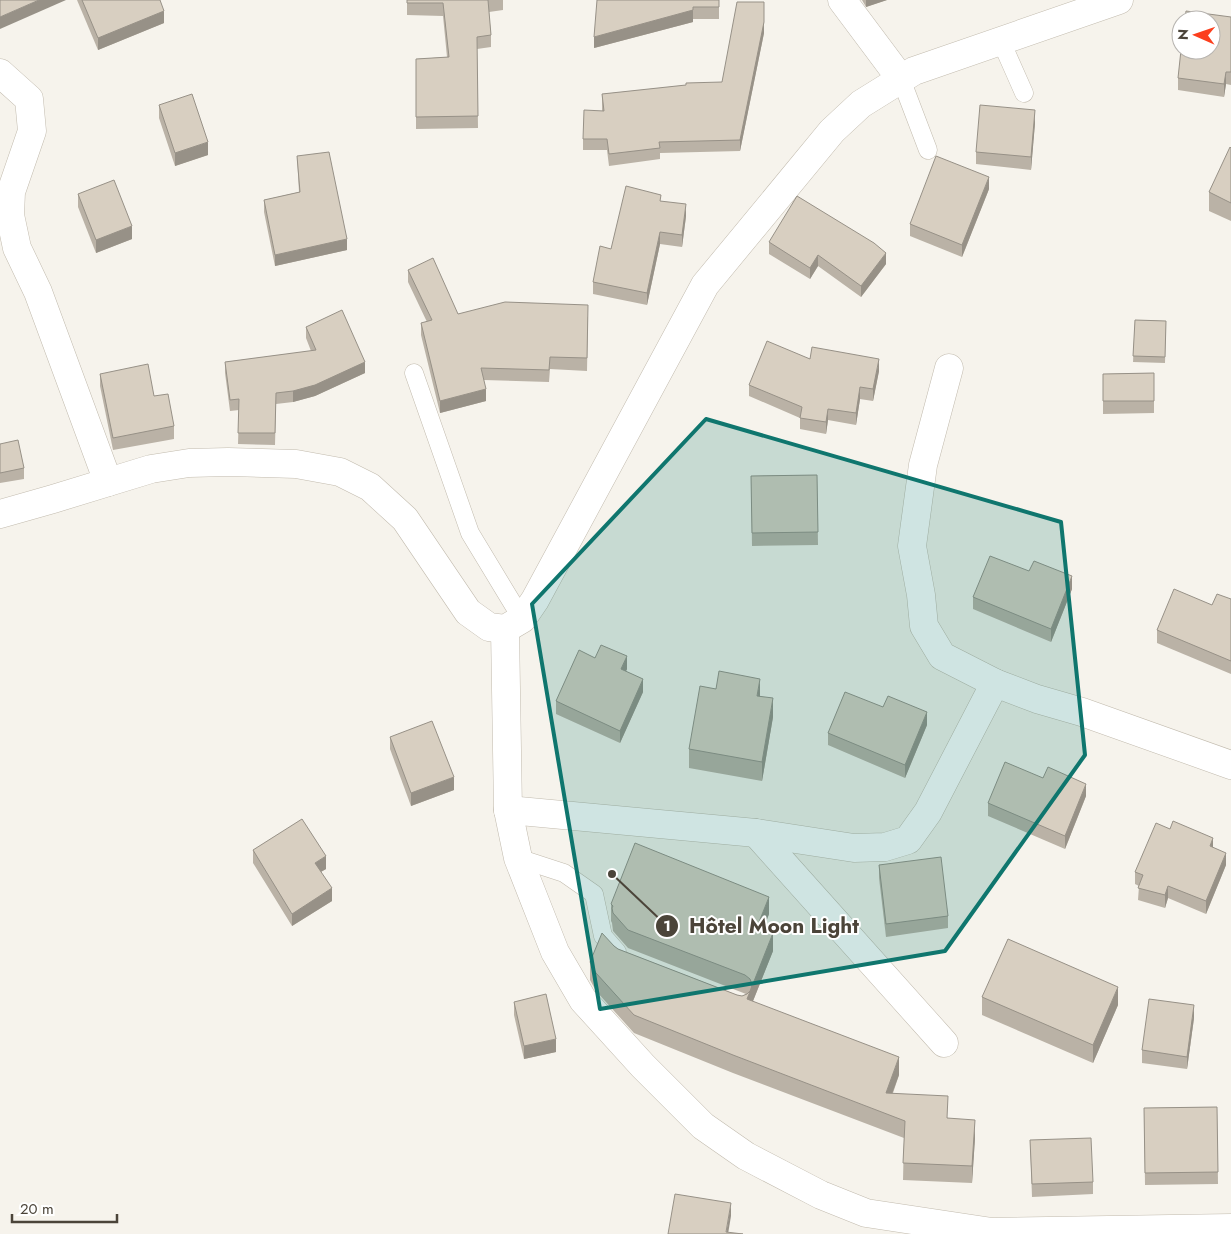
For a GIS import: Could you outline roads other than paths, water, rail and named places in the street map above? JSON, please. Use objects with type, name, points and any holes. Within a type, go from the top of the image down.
[{"type":"street","points":[[842,0],[901,79]]},
{"type":"street","points":[[1119,0],[914,71],[861,104],[832,131],[705,285],[543,585],[514,624],[508,810],[518,858],[555,952],[583,1000],[643,1066],[704,1126],[746,1156],[821,1195],[866,1213],[992,1233],[1231,1228]]},
{"type":"street","points":[[0,72],[29,100],[32,131],[11,192],[10,215],[17,248],[38,292],[108,482]]},
{"type":"street","points":[[949,368],[923,466],[912,546],[921,595],[924,626],[942,656],[994,683],[1231,765]]},
{"type":"street","points":[[0,514],[151,469],[189,463],[296,464],[340,472],[370,487],[405,519],[468,612],[489,627],[514,624]]},
{"type":"street","points":[[508,810],[756,833],[854,848],[885,847],[908,840],[928,812],[994,683]]},
{"type":"street","points":[[756,833],[944,1043]]},
{"type":"lane","points":[[1001,41],[1024,93]]},
{"type":"lane","points":[[901,79],[928,150]]},
{"type":"lane","points":[[414,373],[470,533],[514,624]]},
{"type":"lane","points":[[518,858],[564,873],[594,894],[603,936],[622,958],[631,961]]},
{"type":"place","name":"Hôtel Moon Light","points":[[612,874]]}]
